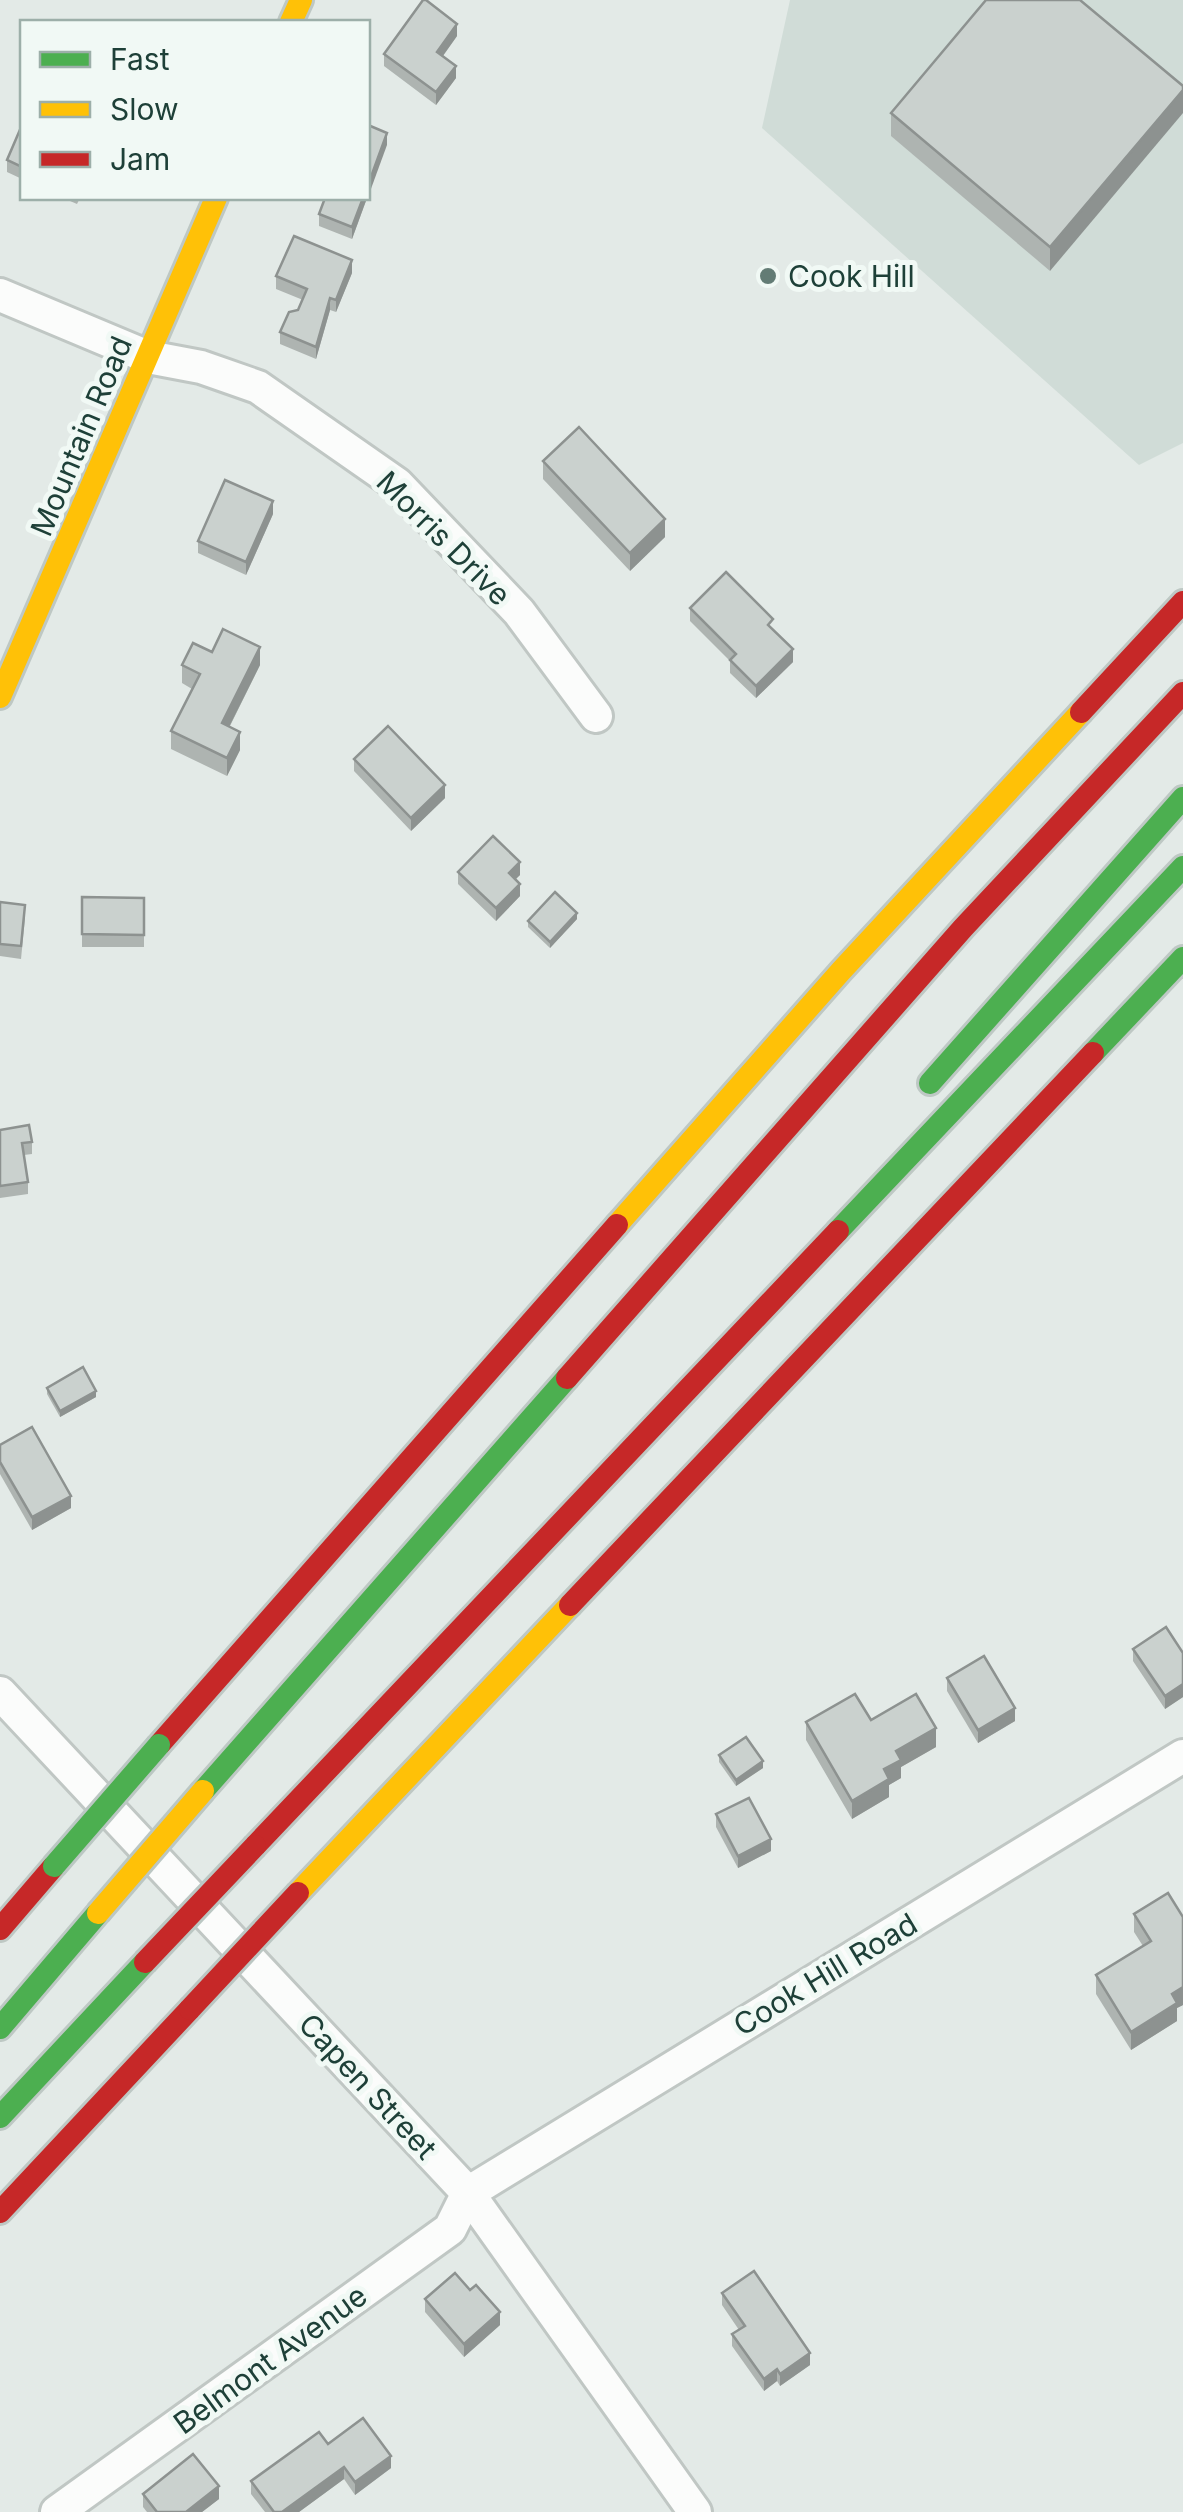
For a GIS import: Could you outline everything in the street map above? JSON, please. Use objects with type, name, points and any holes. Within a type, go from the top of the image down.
[{"type":"main road","name":"Mountain Road","points":[[0,697],[215,200]]},
{"type":"main road","points":[[1150,636],[1171,579]]},
{"type":"main road","points":[[0,1929],[841,971],[1183,602]]},
{"type":"main road","points":[[0,2028],[963,928],[1183,693]]},
{"type":"main road","points":[[632,1304],[764,1176],[1145,768]]},
{"type":"main road","points":[[909,1108],[1183,798]]},
{"type":"main road","points":[[0,2118],[1183,867]]},
{"type":"main road","points":[[0,2212],[1183,958]]},
{"type":"main road","points":[[631,1450],[822,1213]]},
{"type":"street","name":"Morris Drive","points":[[0,295],[148,356],[201,367],[258,388],[398,484],[519,612],[596,716]]},
{"type":"street","name":"Capen Street","points":[[0,1693],[468,2193],[695,2512]]},
{"type":"street","name":"Cook Hill Road","points":[[468,2193],[1183,1756]]},
{"type":"street","name":"Belmont Avenue","points":[[57,2512],[450,2229],[468,2193]]},
{"type":"shaded area","points":[[790,0],[1183,0],[1183,443],[1139,465],[762,128]]},
{"type":"building","points":[[423,0],[457,24],[437,52],[456,66],[436,92],[384,54]]},
{"type":"building","points":[[986,0],[1080,0],[1183,86],[1050,247],[891,113]]},
{"type":"building","points":[[370,126],[387,133],[370,180]]},
{"type":"building","points":[[20,130],[20,166],[7,160]]},
{"type":"building","points":[[324,200],[362,200],[352,227],[319,214]]},
{"type":"building","points":[[294,236],[352,260],[336,300],[330,298],[316,347],[280,332],[289,312],[298,310],[307,289],[276,276]]},
{"type":"building","points":[[579,427],[665,519],[630,553],[543,461]]},
{"type":"building","points":[[225,480],[273,501],[246,562],[198,541]]},
{"type":"building","points":[[726,572],[773,619],[768,625],[793,649],[756,686],[730,660],[736,654],[690,608]]},
{"type":"building","points":[[223,629],[260,647],[222,723],[240,732],[227,758],[171,731],[200,674],[182,665],[193,643],[212,652]]},
{"type":"building","points":[[388,726],[445,785],[411,818],[354,759]]},
{"type":"building","points":[[493,836],[520,862],[509,873],[520,884],[496,908],[458,872]]},
{"type":"building","points":[[555,892],[577,913],[550,942],[528,921]]},
{"type":"building","points":[[82,897],[144,898],[144,935],[82,934]]},
{"type":"building","points":[[0,902],[25,905],[21,946],[0,944]]},
{"type":"building","points":[[29,1125],[32,1142],[22,1143],[28,1182],[0,1186],[0,1130]]},
{"type":"building","points":[[83,1367],[96,1391],[60,1411],[47,1388]]},
{"type":"building","points":[[32,1427],[71,1496],[32,1517],[0,1462],[0,1445]]},
{"type":"building","points":[[1166,1627],[1183,1653],[1183,1684],[1165,1696],[1133,1649]]},
{"type":"building","points":[[984,1656],[1015,1708],[978,1730],[947,1678]]},
{"type":"building","points":[[855,1694],[871,1720],[916,1694],[936,1728],[896,1751],[901,1760],[884,1769],[889,1779],[852,1801],[806,1722]]},
{"type":"building","points":[[746,1737],[763,1761],[736,1780],[719,1755]]},
{"type":"building","points":[[749,1798],[771,1839],[738,1856],[716,1814]]},
{"type":"building","points":[[1168,1893],[1183,1917],[1183,1987],[1172,1994],[1177,2003],[1131,2032],[1096,1975],[1151,1941],[1134,1914]]},
{"type":"building","points":[[754,2271],[810,2353],[780,2374],[777,2369],[764,2379],[732,2334],[745,2326],[722,2293]]},
{"type":"building","points":[[455,2273],[470,2290],[476,2285],[500,2312],[464,2344],[425,2299]]},
{"type":"building","points":[[363,2418],[391,2456],[355,2482],[344,2467],[282,2512],[274,2512],[251,2481],[319,2432],[328,2444]]},
{"type":"building","points":[[193,2454],[219,2486],[186,2512],[157,2512],[143,2494]]},
{"type":"traffic: fast","points":[[930,1083],[1183,798]]},
{"type":"traffic: fast","points":[[838,1231],[1183,867]]},
{"type":"traffic: fast","points":[[1093,1053],[1183,958]]},
{"type":"traffic: fast","points":[[203,1791],[567,1378]]},
{"type":"traffic: fast","points":[[54,1866],[159,1745]]},
{"type":"traffic: fast","points":[[0,2028],[98,1913]]},
{"type":"traffic: fast","points":[[0,2117],[145,1962]]},
{"type":"traffic: slow","points":[[292,20],[301,0]]},
{"type":"traffic: slow","points":[[0,697],[215,200]]},
{"type":"traffic: slow","points":[[617,1225],[841,971],[1081,712]]},
{"type":"traffic: slow","points":[[298,1893],[570,1605]]},
{"type":"traffic: slow","points":[[98,1913],[203,1791]]},
{"type":"traffic: jam","points":[[1081,712],[1183,602]]},
{"type":"traffic: jam","points":[[567,1378],[963,928],[1183,693]]},
{"type":"traffic: jam","points":[[570,1605],[1093,1053]]},
{"type":"traffic: jam","points":[[159,1745],[617,1225]]},
{"type":"traffic: jam","points":[[255,1846],[838,1231]]},
{"type":"traffic: jam","points":[[145,1962],[255,1846]]},
{"type":"traffic: jam","points":[[0,1929],[54,1866]]},
{"type":"traffic: jam","points":[[190,2009],[298,1893]]},
{"type":"traffic: jam","points":[[0,2212],[190,2009]]},
{"type":"place","name":"Cook Hill","points":[[768,276]]}]
